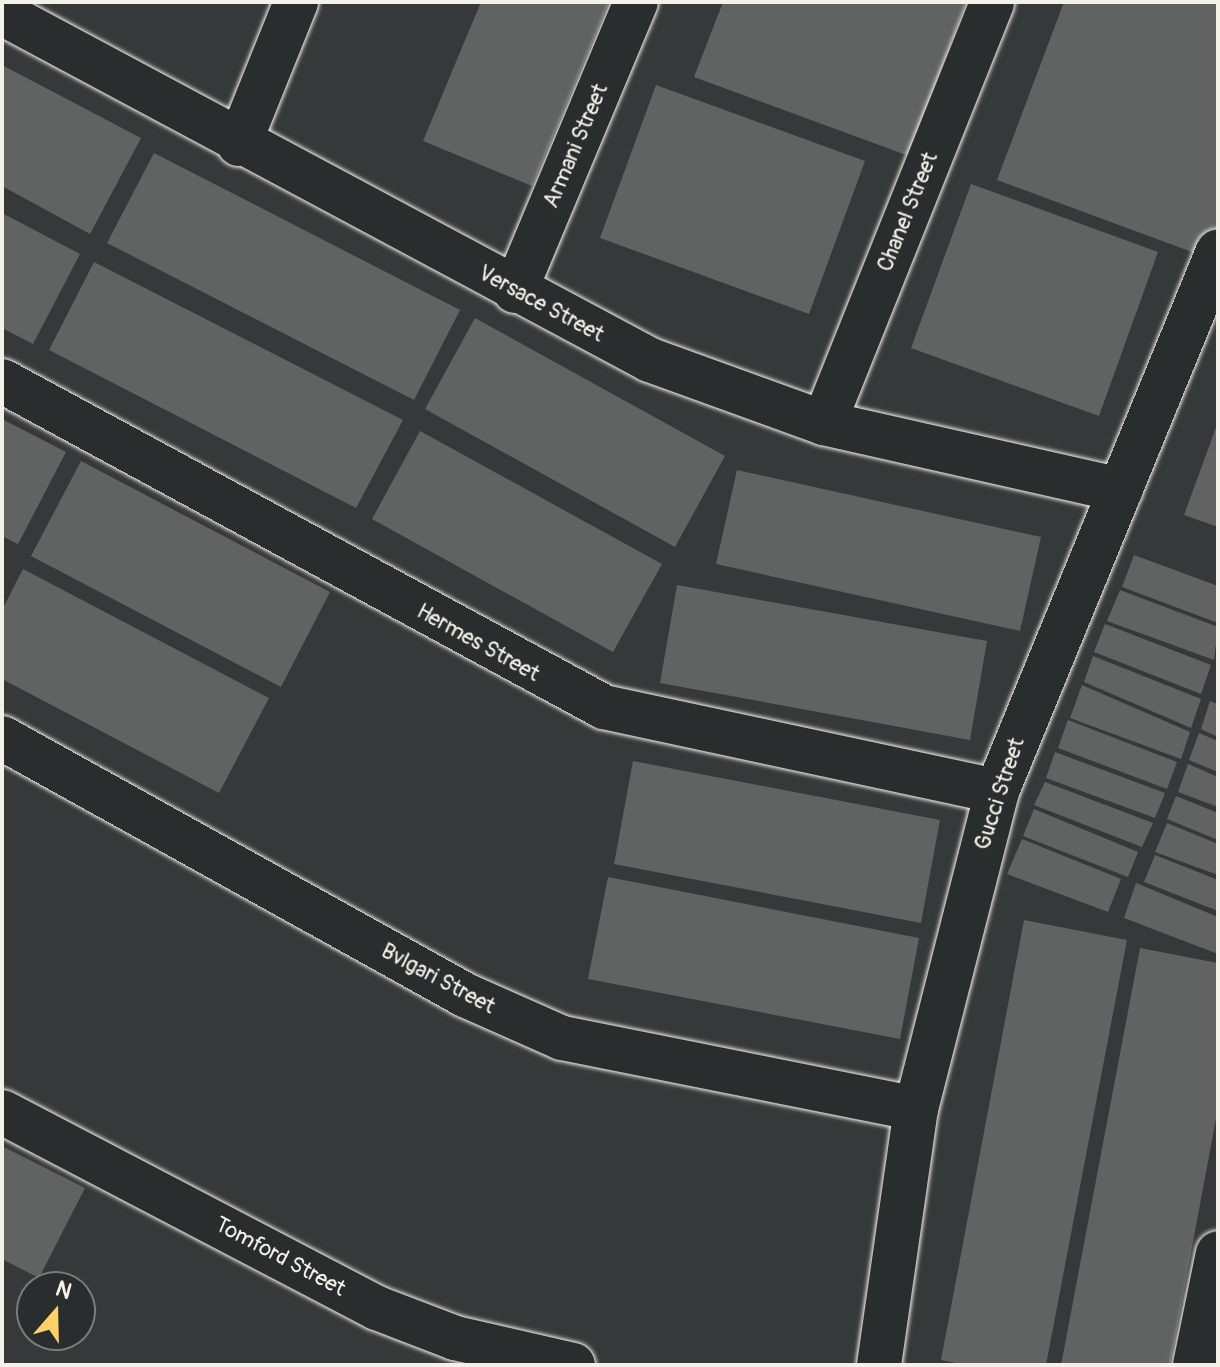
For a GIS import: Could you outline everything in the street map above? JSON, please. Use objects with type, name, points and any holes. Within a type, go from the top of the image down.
[{"type":"street","points":[[239,144],[296,2]]},
{"type":"street","name":"Armani Street","points":[[515,291],[636,2]]},
{"type":"street","name":"Chanel Street","points":[[824,423],[992,2]]},
{"type":"street","name":"Versace Street","points":[[2,13],[239,144],[650,360],[824,423],[1121,490]]},
{"type":"street","name":"Gucci Street","points":[[879,1365],[916,1109],[997,791],[1218,251]]},
{"type":"street","name":"Hermes Street","points":[[2,381],[604,707],[997,791]]},
{"type":"street","name":"Bvlgari Street","points":[[2,738],[465,995],[562,1038],[916,1109]]},
{"type":"street","name":"Tomford Street","points":[[2,1112],[377,1308],[455,1338],[573,1365]]},
{"type":"street","points":[[1195,1365],[1218,1253]]},
{"type":"building","points":[[481,2],[609,2],[532,186],[423,141]]},
{"type":"building","points":[[723,2],[966,2],[909,156],[694,77]]},
{"type":"building","points":[[1064,2],[1218,2],[1218,241],[1211,259],[997,180]]},
{"type":"building","points":[[2,65],[141,138],[90,234],[2,186]]},
{"type":"building","points":[[656,85],[865,161],[809,314],[600,238]]},
{"type":"building","points":[[154,153],[460,310],[414,400],[107,243]]},
{"type":"building","points":[[971,184],[1158,252],[1099,416],[911,348]]},
{"type":"building","points":[[2,213],[80,254],[33,344],[2,328]]},
{"type":"building","points":[[94,262],[403,420],[356,508],[49,350]]},
{"type":"building","points":[[475,318],[725,456],[675,547],[425,409]]},
{"type":"building","points":[[2,419],[66,452],[18,544],[2,536]]},
{"type":"building","points":[[1218,422],[1218,527],[1184,515]]},
{"type":"building","points":[[420,431],[662,564],[613,652],[372,519]]},
{"type":"building","points":[[81,461],[330,592],[281,687],[31,556]]},
{"type":"building","points":[[737,470],[1041,537],[1020,631],[716,564]]},
{"type":"building","points":[[1134,555],[1218,586],[1218,623],[1122,587]]},
{"type":"building","points":[[23,569],[269,698],[219,793],[2,679],[2,610]]},
{"type":"building","points":[[677,585],[987,641],[970,740],[660,683]]},
{"type":"building","points":[[1120,590],[1218,627],[1214,660],[1107,621]]},
{"type":"building","points":[[1105,624],[1211,665],[1201,694],[1094,652]]},
{"type":"building","points":[[1093,656],[1201,699],[1191,728],[1084,682]]},
{"type":"building","points":[[1082,685],[1190,732],[1181,759],[1070,718]]},
{"type":"building","points":[[1210,701],[1218,704],[1218,737],[1201,729]]},
{"type":"building","points":[[1068,720],[1177,762],[1167,789],[1058,748]]},
{"type":"building","points":[[1199,733],[1218,741],[1218,772],[1189,760]]},
{"type":"building","points":[[1055,752],[1165,793],[1155,818],[1046,778]]},
{"type":"building","points":[[633,761],[940,820],[921,923],[614,864]]},
{"type":"building","points":[[1188,764],[1218,777],[1218,807],[1178,792]]},
{"type":"building","points":[[1045,782],[1153,823],[1142,847],[1034,805]]},
{"type":"building","points":[[1176,796],[1218,813],[1218,840],[1167,819]]},
{"type":"building","points":[[1034,809],[1138,852],[1128,877],[1023,836]]},
{"type":"building","points":[[1167,823],[1218,844],[1218,875],[1155,852]]},
{"type":"building","points":[[1022,839],[1121,879],[1108,912],[1007,874]]},
{"type":"building","points":[[1155,855],[1218,880],[1218,911],[1144,882]]},
{"type":"building","points":[[608,877],[919,938],[900,1039],[588,979]]},
{"type":"building","points":[[1136,883],[1218,917],[1218,954],[1124,918]]},
{"type":"building","points":[[1024,920],[1127,940],[1046,1365],[965,1365],[941,1360]]},
{"type":"building","points":[[1140,948],[1218,963],[1218,1108],[1170,1365],[1061,1365]]},
{"type":"building","points":[[2,1146],[85,1188],[43,1271],[25,1271],[2,1259]]}]
